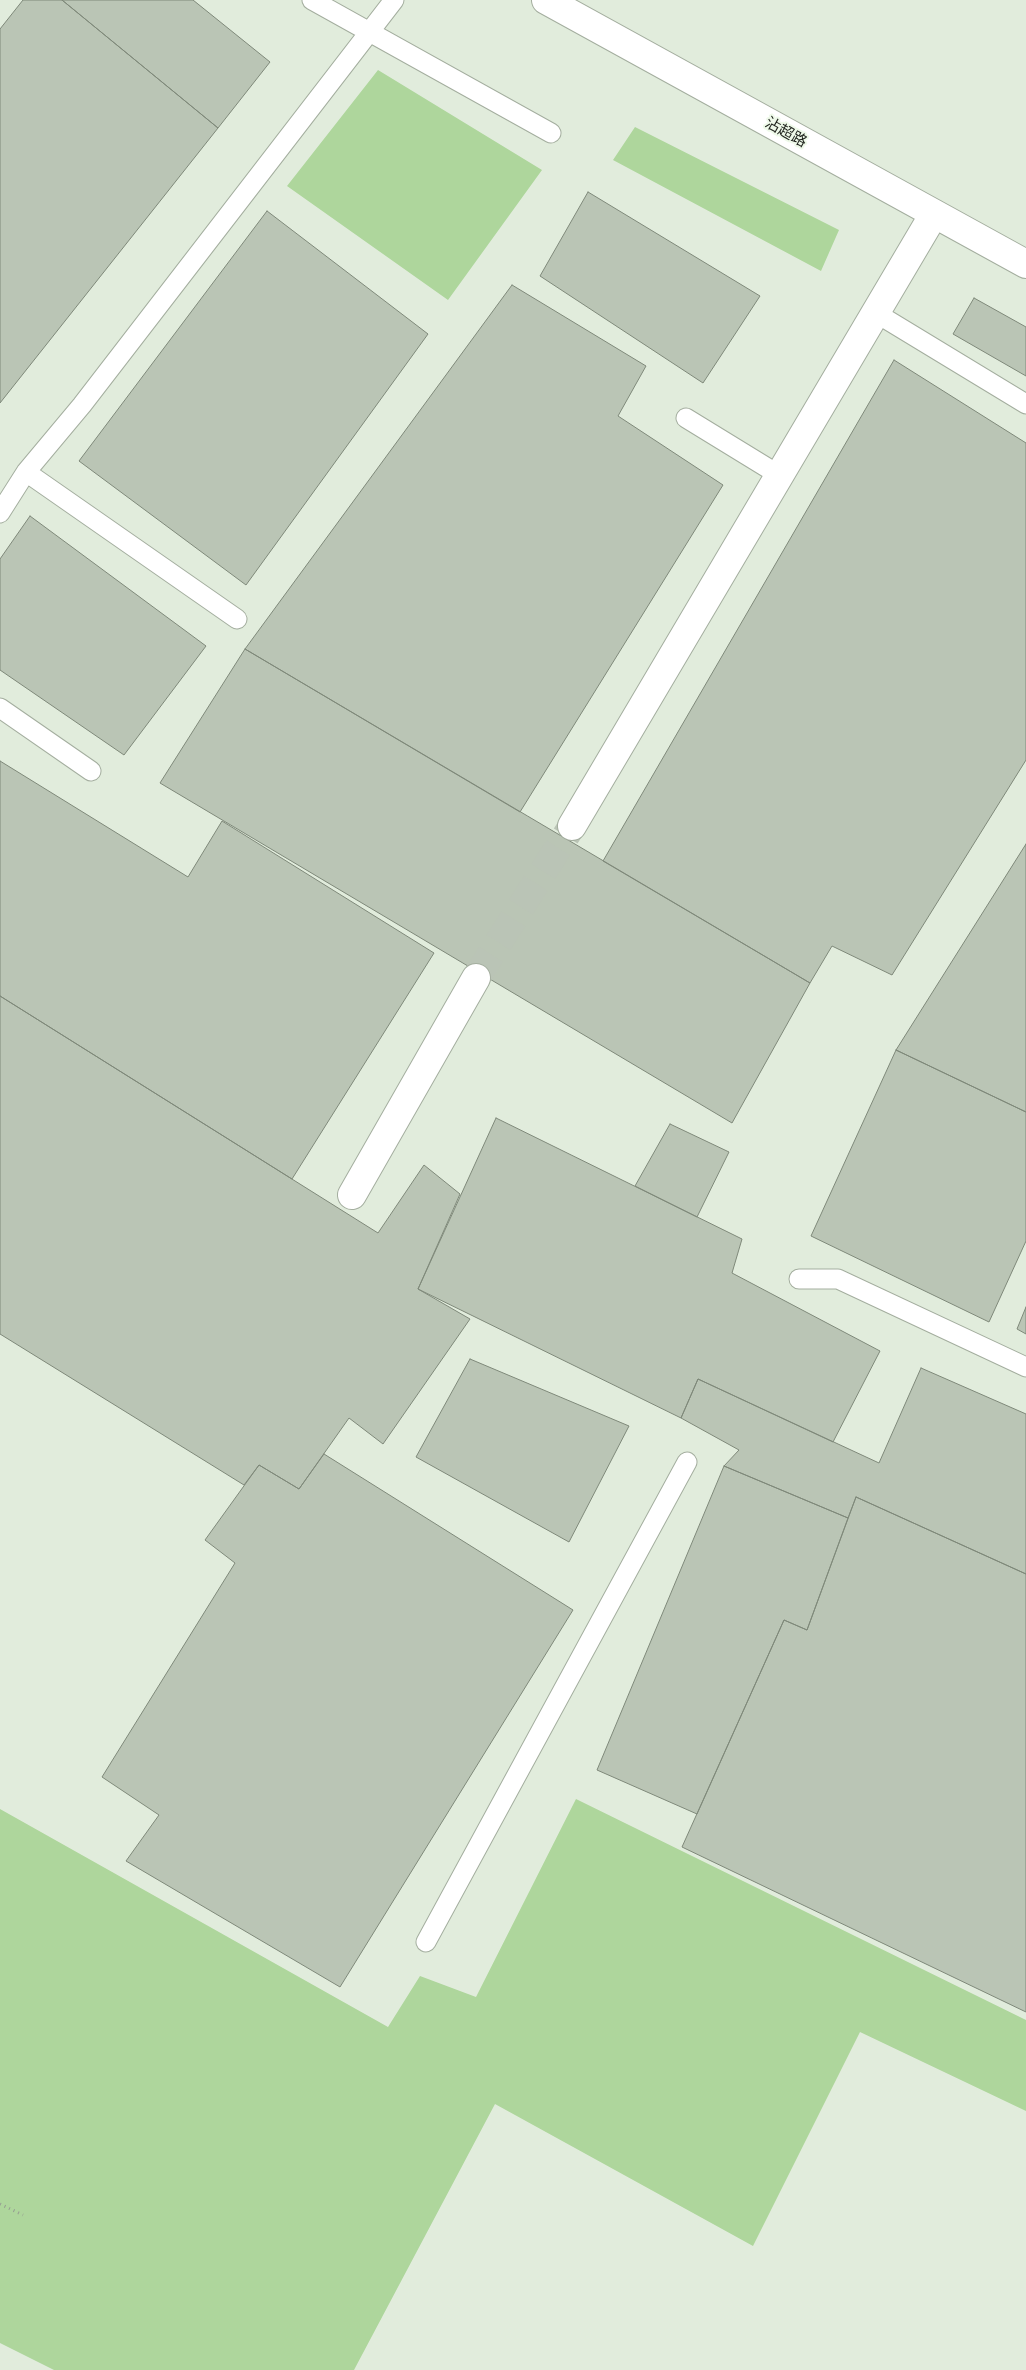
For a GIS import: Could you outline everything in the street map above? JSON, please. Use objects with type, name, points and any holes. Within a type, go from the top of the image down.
[{"type":"street","name":"沾超路","points":[[546,0],[1026,264]]},
{"type":"street","points":[[572,826],[934,214]]},
{"type":"street","points":[[352,1195],[476,978]]},
{"type":"lane","points":[[312,0],[551,133]]},
{"type":"lane","points":[[0,513],[26,472],[82,405],[394,0]]},
{"type":"lane","points":[[876,312],[1026,404]]},
{"type":"lane","points":[[686,418],[779,475]]},
{"type":"lane","points":[[26,472],[236,619]]},
{"type":"lane","points":[[0,708],[91,771]]},
{"type":"lane","points":[[800,1279],[838,1280],[1026,1367]]},
{"type":"lane","points":[[426,1942],[687,1462]]},
{"type":"path","points":[[0,2204],[23,2215]]},
{"type":"green space","points":[[378,70],[542,170],[448,300],[287,186]]},
{"type":"green space","points":[[635,127],[839,230],[821,271],[613,160]]},
{"type":"green space","points":[[576,1799],[1026,2020],[1026,2111],[860,2032],[753,2246],[495,2104],[354,2370],[54,2370],[0,2343],[0,1809],[388,2027],[420,1976],[476,1997]]},
{"type":"building","points":[[23,0],[62,0],[218,128],[0,403],[0,29]]},
{"type":"building","points":[[62,0],[193,0],[270,62],[218,128]]},
{"type":"building","points":[[588,192],[760,296],[703,383],[540,276]]},
{"type":"building","points":[[267,211],[428,334],[246,585],[79,461]]},
{"type":"building","points":[[512,285],[646,366],[618,416],[723,485],[520,812],[245,649]]},
{"type":"building","points":[[974,298],[1026,327],[1026,376],[953,334]]},
{"type":"building","points":[[894,360],[1026,443],[1026,760],[892,975],[832,946],[810,983],[603,861]]},
{"type":"building","points":[[30,516],[206,646],[124,755],[0,670],[0,559]]},
{"type":"building","points":[[245,649],[810,983],[732,1123],[160,783]]},
{"type":"building","points":[[0,761],[188,877],[222,821],[434,953],[292,1179],[0,996]]},
{"type":"building","points":[[1026,844],[1026,1112],[896,1050]]},
{"type":"building","points":[[0,996],[378,1233],[424,1165],[460,1194],[418,1289],[470,1319],[383,1444],[349,1418],[299,1489],[259,1465],[244,1485],[0,1334]]},
{"type":"building","points":[[896,1050],[1026,1112],[1026,1241],[989,1322],[811,1236]]},
{"type":"building","points":[[496,1118],[742,1239],[732,1273],[880,1351],[833,1442],[698,1379],[681,1418],[418,1289]]},
{"type":"building","points":[[670,1124],[729,1152],[697,1217],[635,1186]]},
{"type":"building","points":[[1026,1307],[1026,1334],[1017,1329]]},
{"type":"building","points":[[470,1359],[629,1426],[569,1542],[416,1457]]},
{"type":"building","points":[[921,1368],[1026,1414],[1026,1574],[856,1497],[848,1518],[724,1466],[739,1450],[681,1418],[698,1379],[879,1463]]},
{"type":"building","points":[[324,1454],[573,1610],[340,1987],[126,1861],[159,1815],[102,1777],[235,1563],[205,1540],[259,1465],[299,1489]]},
{"type":"building","points":[[724,1466],[848,1518],[807,1630],[784,1620],[697,1814],[597,1770]]},
{"type":"building","points":[[856,1497],[1026,1574],[1026,2012],[682,1847],[784,1620],[807,1630]]},
{"type":"tunnel","points":[[476,978],[572,826]]}]
